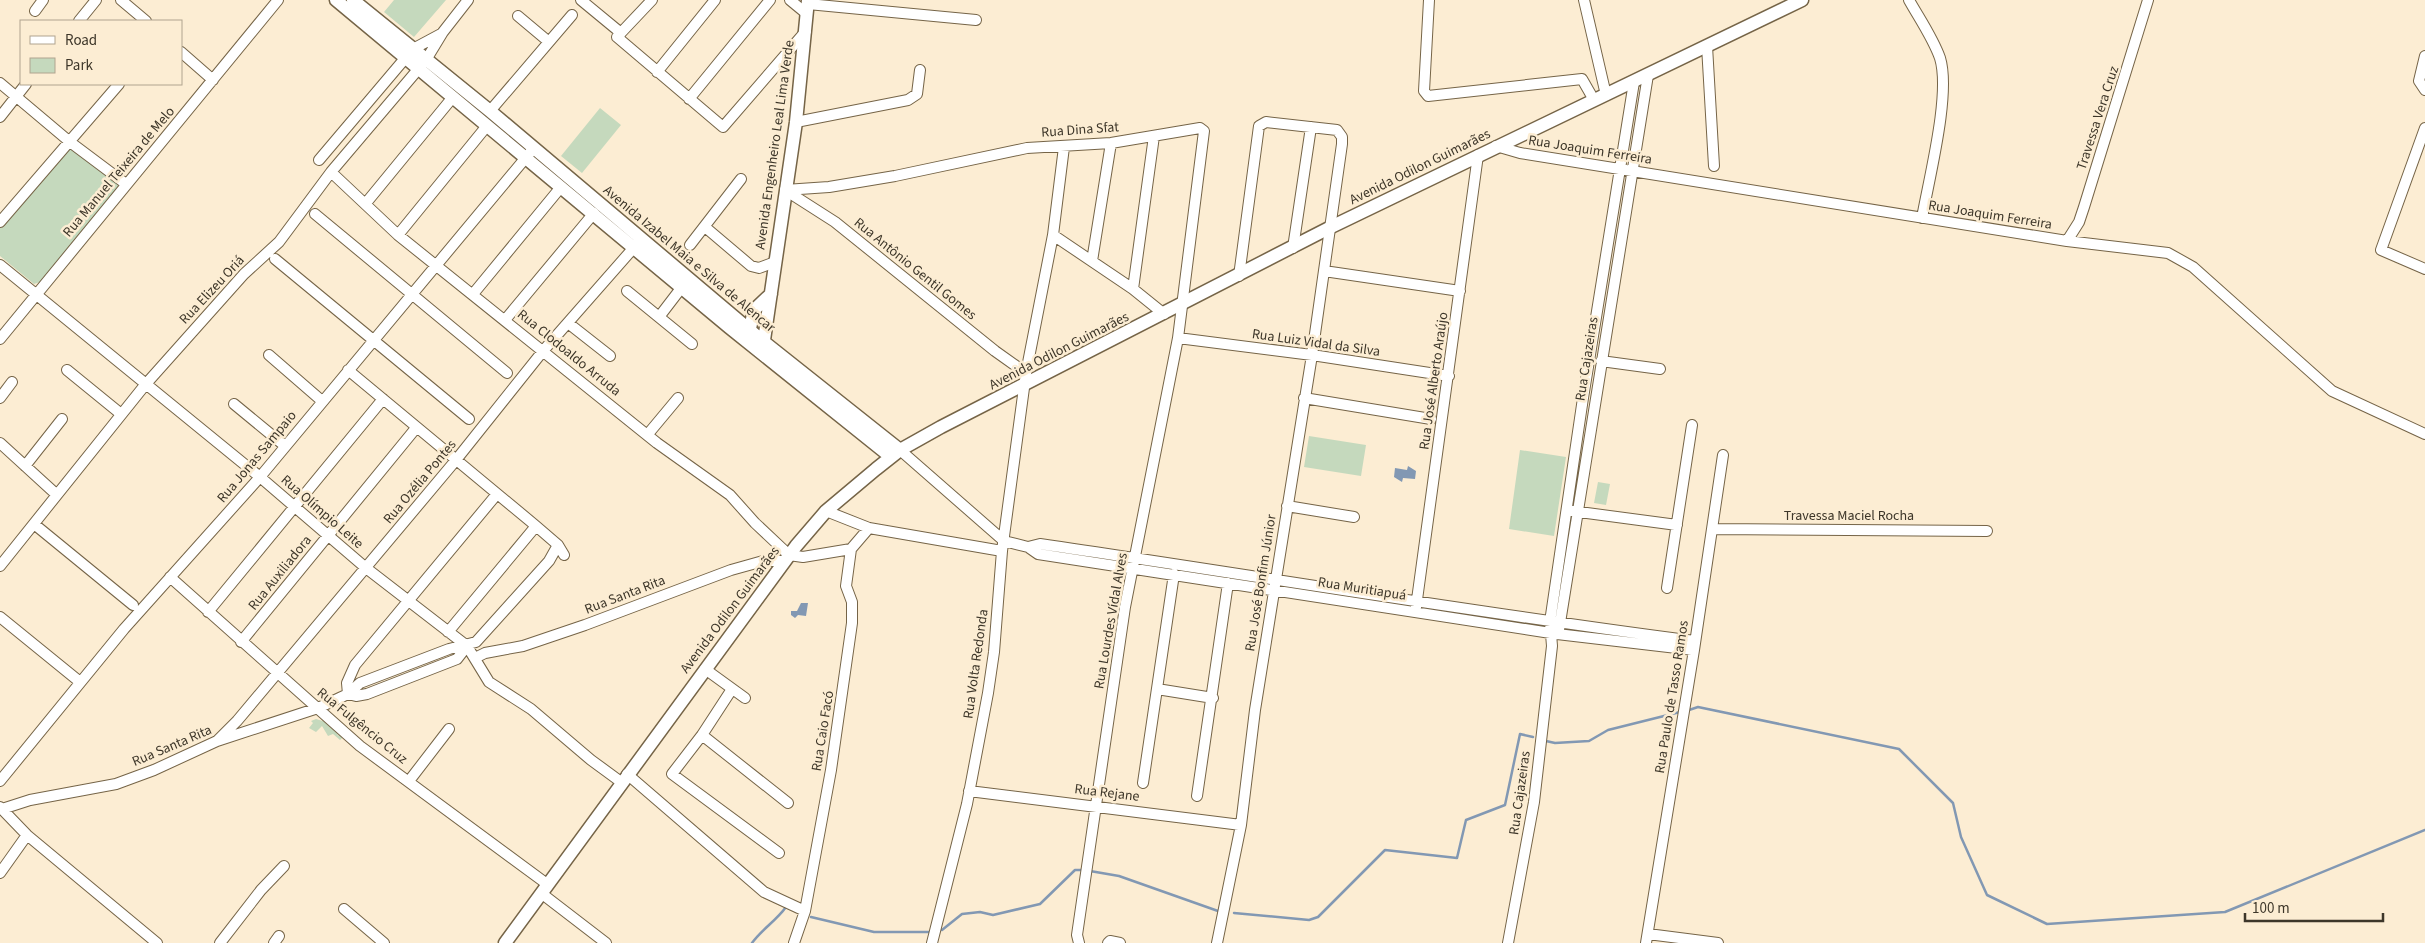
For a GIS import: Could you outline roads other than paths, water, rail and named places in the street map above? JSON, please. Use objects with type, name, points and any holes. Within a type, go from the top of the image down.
[{"type":"street","points":[[35,10],[43,0]]},
{"type":"street","points":[[80,20],[96,0]]},
{"type":"street","points":[[121,0],[145,20]]},
{"type":"street","name":"Rua Manuel Teixeira de Melo","points":[[0,339],[278,0]]},
{"type":"street","name":"Avenida Izabel Maia e Silva de Alencar","points":[[336,0],[386,35],[409,54],[426,60],[490,111],[561,187],[586,199],[594,213],[638,243],[682,287],[748,342],[763,348]]},
{"type":"street","name":"Avenida Izabel Maia e Silva de Alencar","points":[[353,0],[386,35]]},
{"type":"street","name":"Rua Elizeu Oriá","points":[[0,566],[145,385],[244,274],[279,242],[331,172],[426,60],[443,32],[468,0]]},
{"type":"street","points":[[581,0],[621,33]]},
{"type":"street","points":[[652,0],[617,37],[723,127],[806,31]]},
{"type":"street","points":[[656,72],[715,0]]},
{"type":"street","points":[[689,99],[770,0]]},
{"type":"street","points":[[790,0],[808,6],[976,20]]},
{"type":"street","points":[[1429,0],[1424,91],[1428,96],[1582,79],[1600,97]]},
{"type":"street","points":[[1584,0],[1600,97]]},
{"type":"street","name":"Avenida Odilon Guimarães","points":[[505,943],[787,558],[826,510],[895,453],[1026,379],[1164,314],[1331,227],[1496,146],[1634,82],[1802,0]]},
{"type":"street","points":[[1909,0],[1937,51],[1943,86],[1942,107],[1922,218]]},
{"type":"street","name":"Travessa Vera Cruz","points":[[2067,241],[2079,222],[2148,0]]},
{"type":"street","name":"Avenida Engenheiro Leal Lima Verde","points":[[763,348],[796,122],[808,6]]},
{"type":"street","points":[[490,111],[572,15]]},
{"type":"street","points":[[518,16],[549,42]]},
{"type":"street","name":"Rua Elizeu Oriá","points":[[319,160],[409,54],[443,32]]},
{"type":"street","points":[[1707,46],[1714,166]]},
{"type":"street","points":[[182,53],[212,80]]},
{"type":"street","name":"Avenida Izabel Maia e Silva de Alencar","points":[[409,54],[418,70],[454,97],[486,127],[529,153],[638,243],[749,328],[763,348],[854,419],[1003,546]]},
{"type":"street","points":[[2425,56],[2419,82],[2425,90]]},
{"type":"street","points":[[796,122],[908,100],[916,94],[920,70]]},
{"type":"street","name":"Rua Cajazeiras","points":[[1508,943],[1534,802],[1552,646],[1579,511],[1631,170],[1648,75]]},
{"type":"street","name":"Rua Cajazeiras","points":[[1555,628],[1566,510],[1634,82]]},
{"type":"street","points":[[0,83],[70,142],[126,184]]},
{"type":"street","points":[[0,117],[25,85]]},
{"type":"street","points":[[0,222],[118,85]]},
{"type":"street","points":[[366,203],[454,97]]},
{"type":"street","points":[[1239,276],[1257,129],[1266,122],[1311,127],[1293,248]]},
{"type":"street","points":[[349,126],[362,136]]},
{"type":"street","points":[[398,236],[486,127]]},
{"type":"street","name":"Rua José Bonfim Júnior","points":[[1217,943],[1241,825],[1255,710],[1312,355],[1342,144],[1340,133],[1334,129],[1311,127]]},
{"type":"street","name":"Rua Dina Sfat","points":[[785,190],[829,187],[895,176],[1027,148],[1111,143],[1200,128],[1205,134],[1182,305]]},
{"type":"street","points":[[2425,128],[2381,250],[2384,253],[2425,269]]},
{"type":"street","points":[[1133,289],[1154,136]]},
{"type":"street","points":[[1092,261],[1111,143]]},
{"type":"street","name":"Rua Joaquim Ferreira","points":[[1496,146],[1520,153],[1922,218],[2067,241],[2168,253],[2194,267],[2332,391],[2425,434]]},
{"type":"street","name":"Rua Volta Redonda","points":[[932,943],[969,791],[994,652],[1003,546],[1026,379],[1053,236],[1064,147]]},
{"type":"street","name":"Rua Jonas Sampaio","points":[[0,781],[80,682],[170,577],[260,477],[434,264],[529,153]]},
{"type":"street","name":"Rua José Alberto Araújo","points":[[1416,607],[1478,155]]},
{"type":"street","name":"Rua Clodoaldo Arruda","points":[[331,172],[366,203],[398,236],[648,434],[730,495],[787,558]]},
{"type":"street","points":[[690,245],[741,180]]},
{"type":"street","points":[[473,294],[561,187]]},
{"type":"street","name":"Rua Antônio Gentil Gomes","points":[[785,190],[835,222],[1026,379]]},
{"type":"street","points":[[506,320],[594,213]]},
{"type":"street","points":[[314,214],[508,373]]},
{"type":"street","points":[[705,226],[752,266],[759,268],[775,262]]},
{"type":"street","points":[[1053,236],[1133,289],[1164,314]]},
{"type":"street","name":"Rua Ozélia Pontes","points":[[217,741],[277,674],[366,568],[456,460],[543,350],[638,243]]},
{"type":"street","points":[[275,259],[469,419]]},
{"type":"street","name":"Rua Olímpio Leite","points":[[0,265],[260,477],[366,568],[467,646],[489,682],[531,709],[591,760],[624,778],[764,892],[805,911]]},
{"type":"street","points":[[1324,271],[1460,291]]},
{"type":"street","points":[[659,317],[682,287]]},
{"type":"street","points":[[627,291],[692,344]]},
{"type":"street","points":[[748,342],[749,328],[754,310],[770,294]]},
{"type":"street","name":"Rua Lourdes Vídal Alves","points":[[1082,942],[1077,935],[1125,607],[1178,338],[1182,305]]},
{"type":"street","points":[[568,322],[610,356]]},
{"type":"street","name":"Rua Luiz Vidal da Silva","points":[[1178,338],[1312,355],[1449,376]]},
{"type":"street","points":[[269,355],[322,401]]},
{"type":"street","points":[[1601,361],[1660,369]]},
{"type":"street","points":[[66,370],[121,414]]},
{"type":"street","points":[[348,370],[536,526],[558,545],[564,555]]},
{"type":"street","points":[[0,398],[12,382]]},
{"type":"street","points":[[648,434],[678,398]]},
{"type":"street","points":[[1304,398],[1431,419]]},
{"type":"street","points":[[208,612],[384,399]]},
{"type":"street","points":[[234,404],[285,446]]},
{"type":"street","points":[[25,466],[62,419]]},
{"type":"street","points":[[1667,588],[1692,425]]},
{"type":"street","name":"Rua Auxiliadora","points":[[241,642],[416,428]]},
{"type":"street","points":[[0,443],[57,494]]},
{"type":"street","name":"Rua Paulo de Tasso Ramos","points":[[1647,939],[1695,646],[1723,455]]},
{"type":"street","points":[[348,694],[347,683],[355,666],[497,494]]},
{"type":"street","points":[[1287,506],[1354,517]]},
{"type":"street","name":"Rua Muritiapuá","points":[[826,510],[869,528],[1003,546],[1028,547],[1040,544],[1134,563],[1274,585],[1555,628],[1695,646]]},
{"type":"street","points":[[1566,510],[1677,525]]},
{"type":"street","points":[[34,524],[134,605]]},
{"type":"street","points":[[448,632],[536,526]]},
{"type":"street","points":[[787,558],[850,549],[869,528]]},
{"type":"street","name":"Travessa Maciel Rocha","points":[[1712,529],[1987,531]]},
{"type":"street","points":[[467,646],[476,642],[488,631],[549,561],[558,545]]},
{"type":"street","name":"Rua Caio Facó","points":[[794,943],[805,911],[831,770],[852,623],[852,602],[846,586],[850,549]]},
{"type":"street","name":"Rua Santa Rita","points":[[475,658],[585,625],[731,570],[763,561],[787,558]]},
{"type":"street","name":"Rua Muritiapuá","points":[[1134,563],[1174,574],[1228,583],[1274,585]]},
{"type":"street","points":[[1143,782],[1174,574]]},
{"type":"street","name":"Rua Fulgêncio Cruz","points":[[170,577],[360,746],[408,781],[544,889],[606,943]]},
{"type":"street","points":[[1197,796],[1213,698],[1228,583]]},
{"type":"street","points":[[0,617],[80,682]]},
{"type":"street","name":"Rua Santa Rita","points":[[1,808],[30,800],[116,784],[154,770],[217,741],[318,708],[348,694],[360,683],[449,649],[467,646]]},
{"type":"street","points":[[704,669],[745,698]]},
{"type":"street","points":[[732,689],[702,736],[672,774],[779,853]]},
{"type":"street","points":[[1157,689],[1213,698]]},
{"type":"street","points":[[408,781],[449,729]]},
{"type":"street","points":[[702,736],[788,803]]},
{"type":"street","name":"Rua Rejane","points":[[969,791],[1095,805],[1241,825]]},
{"type":"street","points":[[1,808],[27,835],[157,943]]},
{"type":"street","points":[[0,873],[27,835]]},
{"type":"street","points":[[220,943],[261,890],[284,866]]},
{"type":"street","points":[[344,909],[384,943]]},
{"type":"street","points":[[1647,939],[1718,943]]},
{"type":"street","points":[[1108,943],[1110,941],[1120,943]]},
{"type":"water","points":[[1408,466],[1416,471],[1415,479],[1403,478],[1402,482],[1394,477],[1395,468],[1407,470]]},
{"type":"water","points":[[801,603],[808,603],[806,616],[798,615],[795,618],[791,615],[791,611],[797,611]]},
{"type":"waterway","points":[[1689,710],[1698,707],[1899,749],[1953,803],[1961,837],[1987,895],[2047,924],[2225,912],[2425,830]]},
{"type":"waterway","points":[[1546,741],[1555,743],[1589,741],[1608,730],[1680,712]]},
{"type":"waterway","points":[[1234,913],[1309,920],[1318,917],[1385,850],[1457,858],[1466,820],[1505,805],[1520,734],[1533,737]]},
{"type":"waterway","points":[[942,930],[962,914],[980,912],[993,915],[1040,904],[1075,870],[1084,870]]},
{"type":"waterway","points":[[1090,871],[1119,876],[1218,911]]},
{"type":"waterway","points":[[752,943],[786,907]]},
{"type":"waterway","points":[[811,917],[874,932],[929,932]]}]
